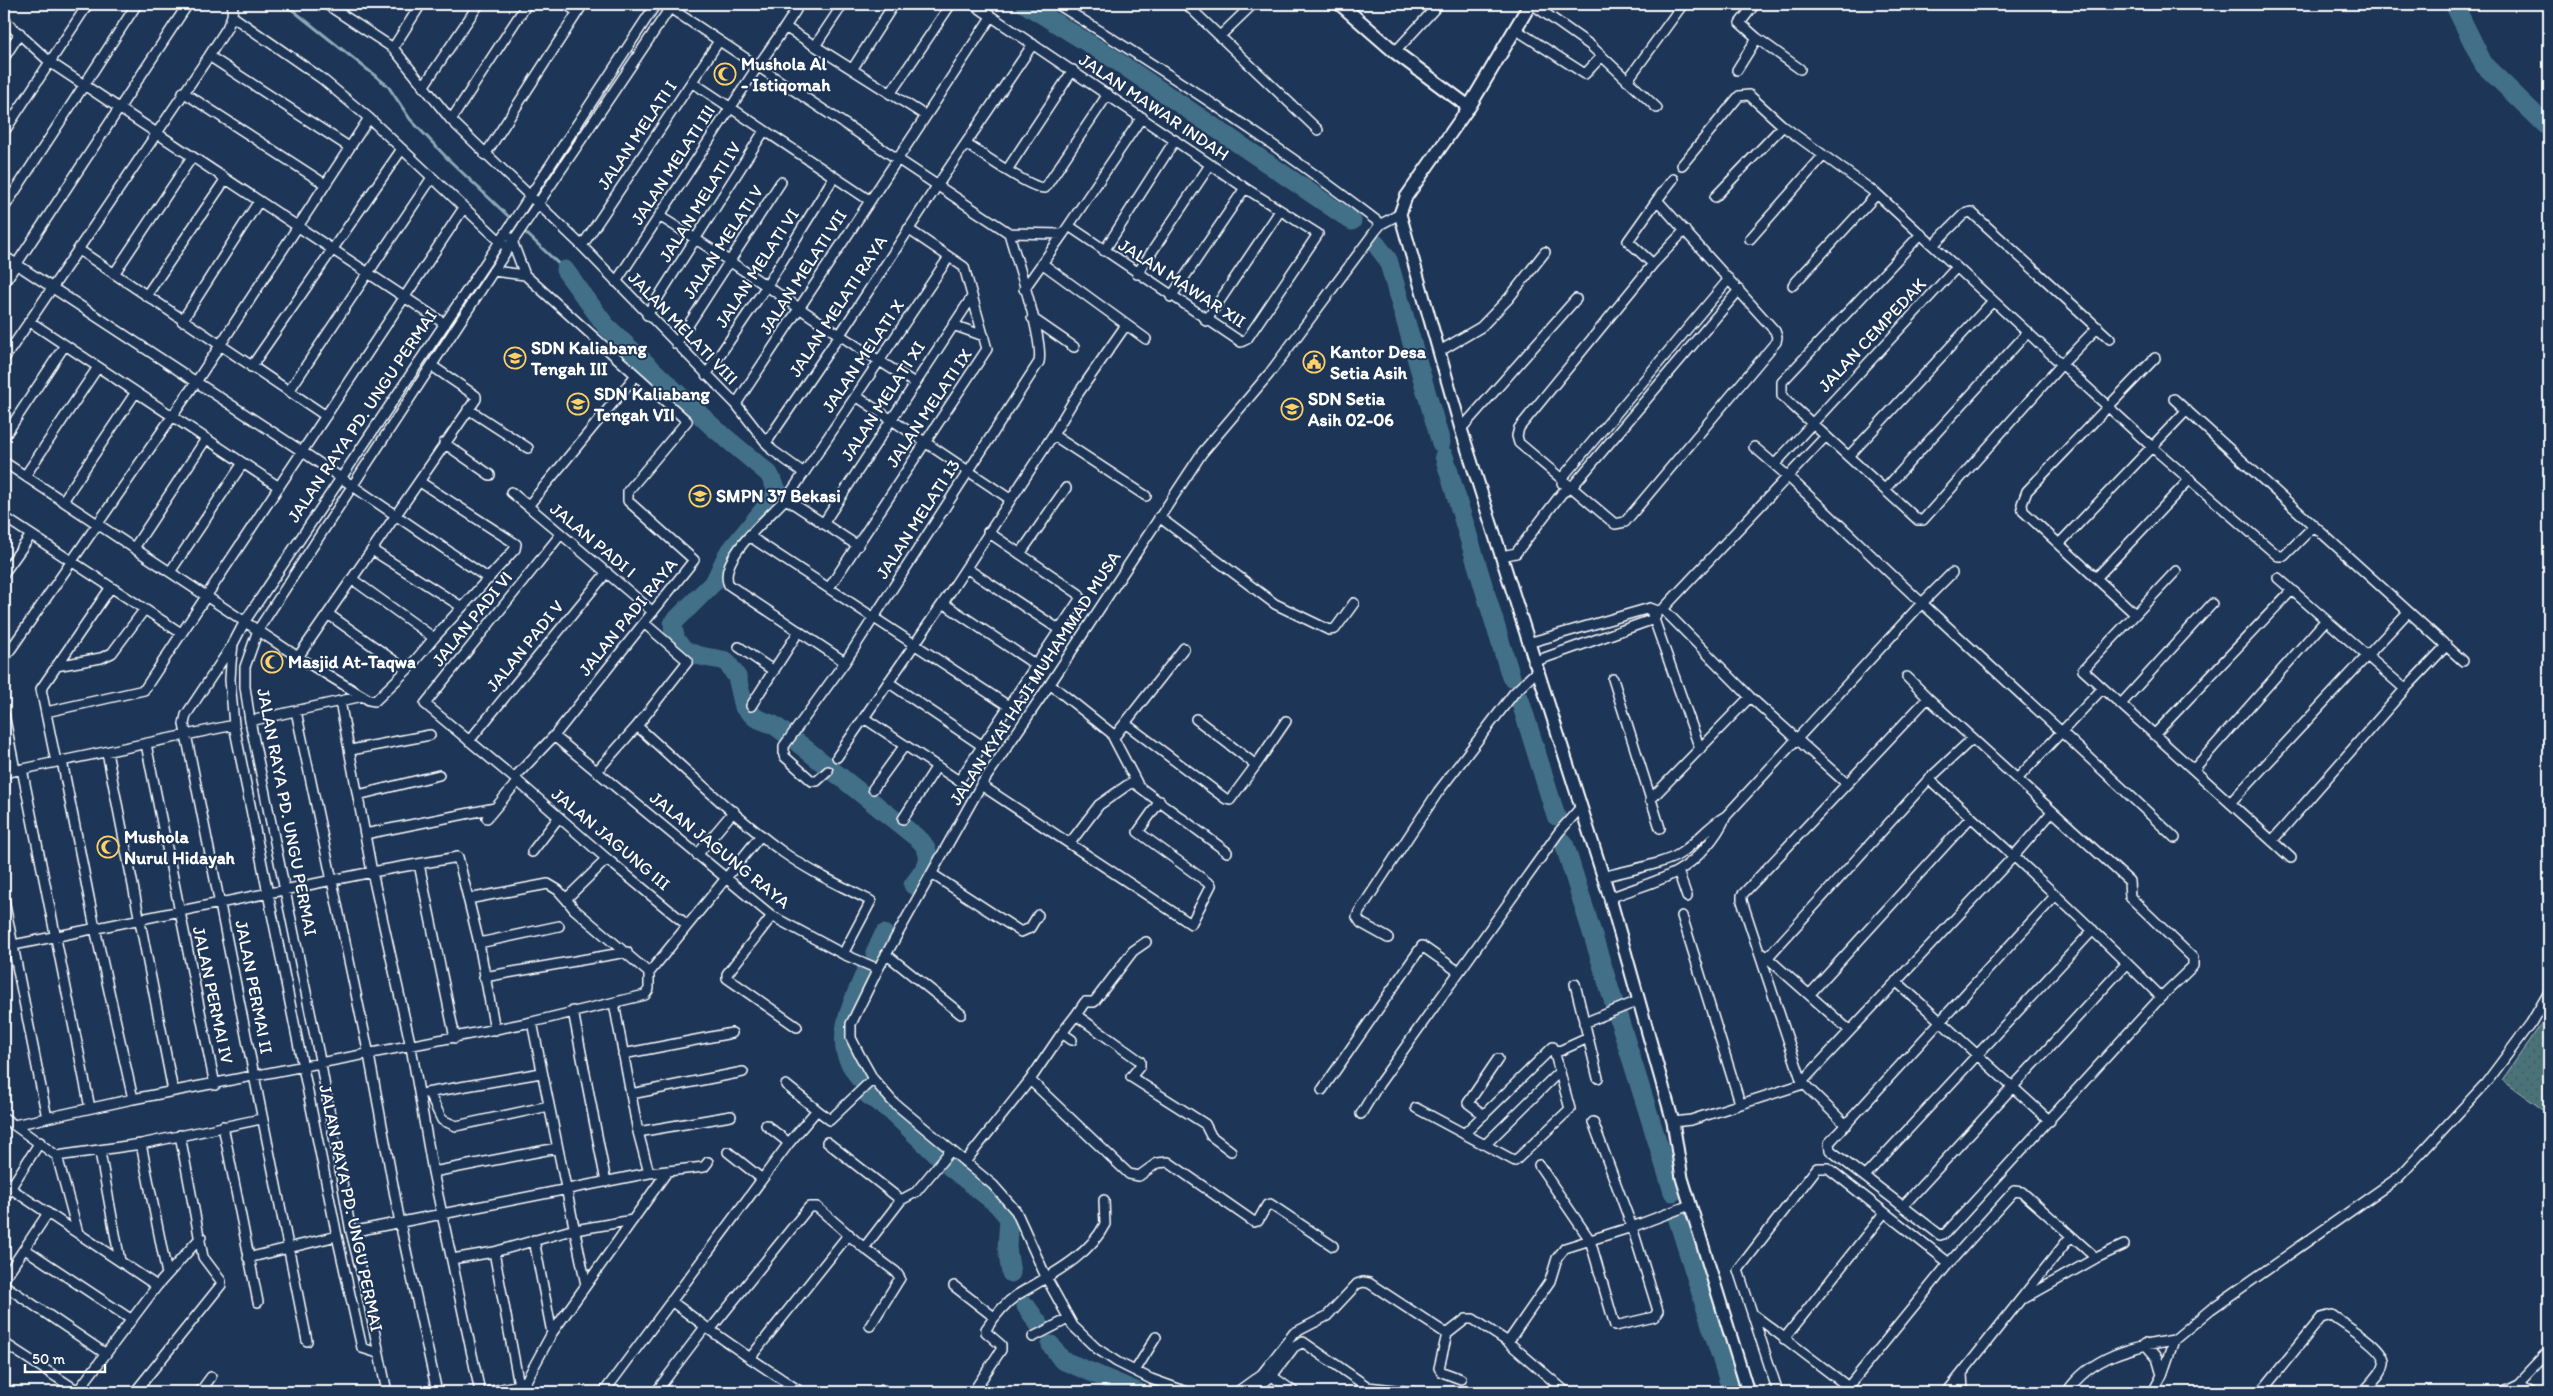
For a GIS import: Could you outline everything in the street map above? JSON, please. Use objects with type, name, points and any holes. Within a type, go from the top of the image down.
[{"type":"main road","points":[[1343,5],[1395,52],[1469,107],[1531,4]]},
{"type":"street","points":[[4,132],[88,4]]},
{"type":"street","points":[[4,208],[137,4]]},
{"type":"street","points":[[4,283],[188,4]]},
{"type":"street","points":[[4,359],[209,56],[227,28],[232,16],[233,4]]},
{"type":"street","name":"JALAN MELATI VIII","points":[[326,4],[392,48],[451,120],[582,246],[647,315],[736,404],[766,443],[804,473]]},
{"type":"street","points":[[392,48],[419,4]]},
{"type":"street","points":[[423,88],[479,4]]},
{"type":"street","points":[[451,120],[527,4]]},
{"type":"street","points":[[565,4],[578,12]]},
{"type":"street","points":[[485,154],[583,4]]},
{"type":"street","name":"JALAN RAYA PD. UNGU PERMAI","points":[[656,4],[530,197],[245,621],[233,644],[230,680],[234,726],[337,1236],[362,1348],[378,1353],[366,1291],[351,1232],[320,1065],[283,891],[250,721],[245,687],[245,666],[258,630],[510,245],[608,101],[669,5]]},
{"type":"street","points":[[815,46],[843,4]]},
{"type":"street","points":[[853,68],[894,4]]},
{"type":"street","points":[[890,94],[951,4]]},
{"type":"street","name":"JALAN MAWAR INDAH","points":[[973,4],[1073,70],[1210,165],[1318,234]]},
{"type":"street","points":[[1057,4],[1158,66],[1226,112],[1378,227],[1400,214]]},
{"type":"street","points":[[1186,4],[1318,130]]},
{"type":"street","points":[[1220,36],[1253,4]]},
{"type":"street","points":[[1395,52],[1439,4]]},
{"type":"street","points":[[1531,4],[1602,56],[1657,108]]},
{"type":"street","points":[[1628,81],[1682,4]]},
{"type":"street","points":[[1755,4],[1740,23],[1757,38],[1800,69]]},
{"type":"street","points":[[669,5],[719,41],[898,158],[1008,233],[1064,234]]},
{"type":"street","name":"JALAN MELATI III","points":[[616,282],[730,107],[796,10]]},
{"type":"street","points":[[232,16],[321,78],[368,118],[431,179],[500,241],[510,245]]},
{"type":"street","name":"JALAN MELATI VII","points":[[736,404],[991,17]]},
{"type":"street","points":[[4,20],[50,63],[225,180],[406,296],[445,324]]},
{"type":"street","points":[[786,27],[926,116]]},
{"type":"street","points":[[1515,29],[1585,74],[1602,56]]},
{"type":"street","points":[[4,58],[20,33]]},
{"type":"street","points":[[1737,70],[1757,38]]},
{"type":"street","name":"JALAN MELATI I","points":[[582,246],[719,41]]},
{"type":"street","name":"JALAN MELATI RAYA","points":[[766,443],[1033,44]]},
{"type":"street","points":[[209,56],[349,147]]},
{"type":"street","points":[[1007,170],[1073,70]]},
{"type":"street","points":[[692,82],[869,200]]},
{"type":"street","points":[[183,92],[325,184]]},
{"type":"street","points":[[598,93],[608,101]]},
{"type":"street","points":[[966,144],[1007,170],[1038,187],[1045,188],[1108,94]]},
{"type":"street","points":[[1682,165],[1739,96],[1743,94],[1754,97],[1783,126],[1877,194],[1934,244],[1992,302],[2028,332],[2152,447],[2278,556],[2284,556],[2314,526]]},
{"type":"street","points":[[1469,107],[1406,197],[1400,214],[1461,429],[1610,898],[1673,1122],[1678,1161],[1689,1206],[1748,1392]]},
{"type":"street","points":[[1024,289],[1064,234],[1142,117]]},
{"type":"street","points":[[4,659],[196,382],[368,118]]},
{"type":"street","points":[[1715,197],[1783,126]]},
{"type":"street","name":"JALAN MELATI IV","points":[[647,315],[764,131]]},
{"type":"street","points":[[1104,251],[1175,140]]},
{"type":"street","points":[[252,367],[402,149]]},
{"type":"street","points":[[1750,239],[1823,156]]},
{"type":"street","points":[[114,274],[192,157]]},
{"type":"street","points":[[1137,274],[1210,165]]},
{"type":"street","name":"JALAN MELATI VI","points":[[706,375],[766,287],[834,177]]},
{"type":"street","points":[[289,392],[431,179]]},
{"type":"street","points":[[1653,264],[1628,241],[1673,179]]},
{"type":"street","points":[[146,296],[225,180]]},
{"type":"street","name":"JALAN MELATI V","points":[[676,344],[780,182]]},
{"type":"street","points":[[1171,297],[1245,188]]},
{"type":"street","points":[[1793,285],[1877,194]]},
{"type":"street","points":[[1658,200],[1685,230],[1729,279],[1775,331],[1777,337],[1776,342],[1625,522],[1615,524],[1519,443],[1517,436],[1519,428],[1653,264],[1685,230]]},
{"type":"street","points":[[182,321],[259,202]]},
{"type":"street","points":[[46,712],[144,690],[464,209]]},
{"type":"street","points":[[1206,321],[1280,211]]},
{"type":"street","points":[[1934,244],[1964,214],[1971,212],[2110,339]]},
{"type":"street","points":[[659,216],[697,239],[799,310],[914,383]]},
{"type":"street","name":"JALAN MAWAR XII","points":[[1069,226],[1236,342],[1241,342],[1247,338],[1318,234]]},
{"type":"street","name":"JALAN PADI RAYA","points":[[487,818],[694,560],[628,501],[627,496],[628,491],[650,462],[687,421],[525,275],[510,245],[510,227]]},
{"type":"street","name":"JALAN KYAI HAJI MUHAMMAD MUSA","points":[[1187,1392],[1135,1371],[1096,1348],[1078,1333],[1068,1319],[1047,1279],[1016,1211],[1006,1197],[893,1102],[873,1079],[851,1038],[851,1024],[886,954],[981,785],[1202,453],[1269,374],[1378,227]]},
{"type":"street","name":"JALAN MELATI IX","points":[[829,588],[986,351],[984,336],[964,268],[908,229]]},
{"type":"street","name":"JALAN MELATI 13","points":[[828,771],[817,781],[809,778],[784,756],[784,746],[845,662],[1039,362],[1040,351],[1008,233]]},
{"type":"street","points":[[1921,234],[1782,382],[1782,396],[1918,520],[1924,520],[2062,364],[2098,327]]},
{"type":"street","points":[[78,250],[326,416]]},
{"type":"street","points":[[1440,351],[1481,326],[1509,298],[1545,252]]},
{"type":"street","points":[[4,256],[303,452],[489,579]]},
{"type":"street","name":"JALAN MELATI X","points":[[799,631],[728,582],[728,570],[749,536],[786,499],[949,257]]},
{"type":"street","points":[[1043,264],[1146,339]]},
{"type":"street","name":"JALAN CEMPEDAK","points":[[1774,464],[1956,268]]},
{"type":"street","points":[[494,271],[525,275]]},
{"type":"street","points":[[1562,492],[1562,478],[1729,279]]},
{"type":"street","points":[[1502,556],[1516,553],[1562,492],[1572,487],[1738,290]]},
{"type":"street","name":"JALAN MELATI XI","points":[[823,524],[890,419],[972,297]]},
{"type":"street","points":[[1461,429],[1576,299]]},
{"type":"street","points":[[1849,456],[1992,302]]},
{"type":"street","points":[[1032,318],[1074,347]]},
{"type":"street","points":[[29,321],[279,487]]},
{"type":"street","points":[[953,325],[984,336]]},
{"type":"street","points":[[838,757],[943,603],[1053,435],[1075,398],[1126,325]]},
{"type":"street","points":[[1885,489],[2028,332]]},
{"type":"street","points":[[4,437],[65,345]]},
{"type":"street","points":[[2135,614],[2097,577],[2023,511],[2023,499],[2027,491],[2155,358]]},
{"type":"street","points":[[298,657],[420,482],[444,442],[476,396],[432,366]]},
{"type":"street","points":[[25,476],[98,367]]},
{"type":"street","name":"JALAN PADI I","points":[[636,376],[528,506],[653,612]]},
{"type":"street","points":[[1647,377],[1657,386]]},
{"type":"street","points":[[63,501],[136,392]]},
{"type":"street","points":[[856,396],[1010,499]]},
{"type":"street","points":[[2174,398],[2463,661]]},
{"type":"street","points":[[468,410],[528,448]]},
{"type":"street","points":[[2059,544],[2187,410]]},
{"type":"street","points":[[1053,435],[1146,496]]},
{"type":"street","points":[[1388,938],[1361,923],[1357,917],[1359,912],[1438,792],[1514,693],[1525,682],[1535,666],[1656,612],[1826,436]]},
{"type":"street","points":[[134,548],[206,439]]},
{"type":"street","points":[[444,442],[490,476]]},
{"type":"street","points":[[1754,447],[1788,475],[1922,603],[2062,730],[2174,838]]},
{"type":"street","points":[[4,462],[298,657],[374,701],[407,670],[516,549],[516,544],[420,482]]},
{"type":"street","points":[[170,572],[243,463]]},
{"type":"street","points":[[2097,577],[2190,479]]},
{"type":"street","points":[[1020,554],[1066,488]]},
{"type":"street","points":[[511,492],[528,506]]},
{"type":"street","points":[[786,499],[858,546]]},
{"type":"street","points":[[4,517],[181,633]]},
{"type":"street","points":[[1159,517],[1276,604],[1329,630],[1335,629],[1354,603]]},
{"type":"street","points":[[864,718],[961,781],[984,747],[1080,601],[1079,594],[988,532]]},
{"type":"street","name":"JALAN PADI VI","points":[[516,780],[427,707],[426,701],[561,534]]},
{"type":"street","points":[[4,574],[31,535]]},
{"type":"street","points":[[749,536],[1010,707]]},
{"type":"street","points":[[372,550],[462,607]]},
{"type":"street","points":[[966,568],[1060,630]]},
{"type":"street","points":[[2176,571],[2083,670],[2291,858]]},
{"type":"street","name":"JALAN PADI V","points":[[469,742],[607,572]]},
{"type":"street","points":[[1603,876],[1675,856],[1686,849],[1708,827],[1726,816],[1922,603],[1952,574]]},
{"type":"street","points":[[2278,578],[2365,657],[2404,689]]},
{"type":"street","points":[[352,579],[434,638]]},
{"type":"street","points":[[111,587],[41,689],[59,761],[94,928],[133,1099]]},
{"type":"street","points":[[2154,735],[2292,590]]},
{"type":"street","points":[[943,603],[1036,666]]},
{"type":"street","points":[[2121,704],[2212,604]]},
{"type":"street","points":[[56,666],[100,658],[112,653],[144,610]]},
{"type":"street","points":[[1528,643],[1600,623],[1656,612]]},
{"type":"street","points":[[1656,612],[1846,784]]},
{"type":"street","points":[[1656,612],[1700,748]]},
{"type":"street","points":[[2230,804],[2408,612]]},
{"type":"street","points":[[328,614],[407,670]]},
{"type":"street","points":[[2194,769],[2325,620]]},
{"type":"street","points":[[597,771],[637,726],[688,661],[644,623]]},
{"type":"street","points":[[1600,623],[1602,637]]},
{"type":"street","points":[[751,706],[799,631],[845,662]]},
{"type":"street","name":"JALAN PERMAI II","points":[[233,644],[186,716],[184,724],[307,1341]]},
{"type":"street","points":[[2272,841],[2404,689],[2447,645]]},
{"type":"street","points":[[739,647],[774,671]]},
{"type":"street","points":[[1114,737],[1184,648]]},
{"type":"street","points":[[1907,677],[1972,739],[2018,778],[2052,812],[2129,881],[2130,897],[2194,961],[2193,966],[2161,997],[2050,1121],[1944,1234],[1940,1235],[1830,1149],[1829,1143],[2056,895]]},
{"type":"street","points":[[1613,679],[1660,828]]},
{"type":"street","points":[[888,682],[984,747]]},
{"type":"street","points":[[1050,684],[1114,737],[1137,783],[1227,852]]},
{"type":"street","points":[[2018,778],[2103,688]]},
{"type":"street","points":[[250,721],[363,696]]},
{"type":"street","points":[[1650,800],[1750,697]]},
{"type":"street","points":[[1846,1125],[1802,1083],[1756,947],[1742,901],[1743,893],[1928,698]]},
{"type":"street","points":[[340,701],[351,750],[372,872],[411,1046],[433,1172],[480,1392]]},
{"type":"street","points":[[296,711],[369,1055],[400,1223],[437,1392]]},
{"type":"street","points":[[4,714],[55,936],[90,1108]]},
{"type":"street","points":[[1196,719],[1256,765]]},
{"type":"street","points":[[1126,724],[1228,800],[1233,798],[1286,720]]},
{"type":"street","points":[[4,772],[234,726]]},
{"type":"street","points":[[637,726],[762,835],[805,866],[871,901],[843,954]]},
{"type":"street","points":[[351,750],[430,735]]},
{"type":"street","name":"JALAN JAGUNG RAYA","points":[[554,736],[772,916],[843,954],[878,969]]},
{"type":"street","points":[[1768,957],[1929,780],[1972,739]]},
{"type":"street","name":"JALAN PERMAI IV","points":[[146,744],[215,1085]]},
{"type":"street","points":[[872,789],[905,745]]},
{"type":"street","points":[[107,752],[138,920],[173,1091]]},
{"type":"street","points":[[902,819],[937,766]]},
{"type":"street","points":[[358,795],[439,775]]},
{"type":"street","name":"JALAN JAGUNG III","points":[[516,780],[687,925]]},
{"type":"street","points":[[1929,780],[2056,895],[2161,997]]},
{"type":"street","points":[[1070,843],[1099,805],[1129,784],[1137,783]]},
{"type":"street","points":[[981,785],[1191,924],[1211,885],[1138,832],[1160,801]]},
{"type":"street","points":[[1361,1114],[1379,1084],[1559,832],[1581,807]]},
{"type":"street","points":[[365,834],[495,808]]},
{"type":"street","points":[[698,855],[734,811]]},
{"type":"street","points":[[1673,1122],[1691,1120],[1802,1083],[1849,1030],[2014,856],[2052,812]]},
{"type":"street","points":[[1610,898],[1678,871],[1708,844],[1722,826],[1726,816]]},
{"type":"street","points":[[532,852],[559,817]]},
{"type":"street","points":[[1810,994],[1971,817]]},
{"type":"street","points":[[14,1125],[173,1091],[215,1085],[495,1030],[645,995],[648,989],[649,972],[762,835]]},
{"type":"street","points":[[4,947],[372,872],[459,857],[495,1030]]},
{"type":"street","points":[[566,899],[607,859]]},
{"type":"street","points":[[418,864],[455,1038]]},
{"type":"street","points":[[1678,871],[1688,897]]},
{"type":"street","points":[[932,874],[1021,932],[1030,928],[1038,915]]},
{"type":"street","points":[[468,899],[548,884],[558,890],[586,920],[649,972]]},
{"type":"street","points":[[4,900],[47,1118]]},
{"type":"street","points":[[772,916],[727,974],[727,978],[797,1027]]},
{"type":"street","points":[[1682,916],[1740,1103]]},
{"type":"street","points":[[478,942],[559,926]]},
{"type":"street","points":[[1865,1176],[2093,930]]},
{"type":"street","points":[[965,1162],[1030,1080],[1085,1002],[1094,1002],[1133,951],[1146,942]]},
{"type":"street","points":[[1322,1090],[1422,946],[1459,972]]},
{"type":"street","points":[[1756,947],[1849,1030]]},
{"type":"street","points":[[484,977],[627,952]]},
{"type":"street","points":[[886,954],[960,1014]]},
{"type":"street","points":[[1904,1206],[2127,963]]},
{"type":"street","points":[[1896,981],[1979,1054],[2050,1121]]},
{"type":"street","points":[[1575,984],[1598,1078]]},
{"type":"street","points":[[2153,1392],[2162,1375],[2174,1340],[2211,1309],[2399,1177],[2486,1083],[2531,1023],[2549,992]]},
{"type":"street","points":[[1584,1023],[1638,1000]]},
{"type":"street","points":[[614,1003],[638,1132],[649,1173]]},
{"type":"street","points":[[573,1011],[606,1182]]},
{"type":"street","points":[[1076,1015],[1140,1061],[1140,1066],[1131,1076],[1205,1124],[1211,1136],[1231,1151]]},
{"type":"street","points":[[532,1022],[586,1285]]},
{"type":"street","points":[[623,1054],[732,1033]]},
{"type":"street","points":[[1062,1033],[1072,1040]]},
{"type":"street","points":[[1555,1053],[1588,1038]]},
{"type":"street","points":[[1416,1108],[1464,1134],[1515,1161],[1570,1109],[1553,1047],[1464,1134]]},
{"type":"street","points":[[1484,1115],[1468,1103],[1498,1060]]},
{"type":"street","points":[[1485,1145],[1560,1071]]},
{"type":"street","points":[[631,1094],[743,1072]]},
{"type":"street","points":[[418,1094],[541,1073]]},
{"type":"street","points":[[786,1086],[830,1120],[873,1079]]},
{"type":"street","points":[[1030,1080],[1129,1174],[1139,1176],[1157,1163],[1168,1162],[1254,1222],[1258,1221],[1267,1205],[1270,1204],[1333,1246]]},
{"type":"street","points":[[429,1093],[442,1120],[456,1126],[549,1106]]},
{"type":"street","points":[[604,1392],[789,1143],[817,1110]]},
{"type":"street","points":[[638,1132],[731,1116]]},
{"type":"street","points":[[4,1118],[57,1156],[78,1233]]},
{"type":"street","points":[[57,1156],[100,1152],[262,1119]]},
{"type":"street","points":[[1539,1165],[1590,1240],[1615,1326],[1654,1317],[1658,1311],[1632,1227],[1594,1122]]},
{"type":"street","points":[[766,1125],[789,1143]]},
{"type":"street","points":[[223,1126],[258,1302]]},
{"type":"street","points":[[135,1392],[221,1285],[221,1281],[203,1257],[201,1237],[180,1135]]},
{"type":"street","points":[[4,1198],[7,1186],[40,1142]]},
{"type":"street","points":[[827,1142],[901,1200]]},
{"type":"street","points":[[141,1144],[167,1274]]},
{"type":"street","points":[[433,1172],[557,1148]]},
{"type":"street","points":[[864,1248],[901,1200],[916,1192],[951,1150]]},
{"type":"street","points":[[100,1152],[120,1261]]},
{"type":"street","points":[[728,1152],[762,1179]]},
{"type":"street","points":[[351,1232],[567,1191],[649,1173],[704,1167],[708,1162]]},
{"type":"street","points":[[1778,1392],[1753,1314],[1738,1275],[1739,1267],[1817,1168],[1828,1168],[1949,1263]]},
{"type":"street","points":[[520,1389],[552,1334],[667,1172]]},
{"type":"street","points":[[7,1186],[157,1286]]},
{"type":"street","points":[[1753,1314],[1849,1390],[1949,1263],[2017,1190],[2022,1192],[2096,1258]]},
{"type":"street","points":[[973,1392],[1000,1352],[1001,1345],[985,1330],[994,1317],[1016,1296],[1047,1279],[1084,1250],[1103,1229],[1106,1219],[1104,1200]]},
{"type":"street","points":[[1508,1342],[1550,1282],[1556,1261],[1562,1251],[1689,1206]]},
{"type":"street","points":[[656,1392],[809,1207],[817,1207],[864,1248],[896,1272],[900,1278],[870,1326]]},
{"type":"street","points":[[4,1280],[48,1213]]},
{"type":"street","points":[[1784,1339],[1884,1213]]},
{"type":"street","points":[[452,1260],[494,1252],[575,1229],[633,1220]]},
{"type":"street","points":[[750,1358],[849,1234]]},
{"type":"street","points":[[248,1258],[337,1236]]},
{"type":"street","points":[[1947,1392],[2071,1236]]},
{"type":"street","points":[[4,1343],[77,1392],[157,1286],[201,1237]]},
{"type":"street","points":[[534,1240],[552,1334]]},
{"type":"street","points":[[2020,1301],[2096,1258],[2124,1245]]},
{"type":"street","points":[[25,1248],[132,1320]]},
{"type":"street","points":[[494,1252],[520,1389]]},
{"type":"street","points":[[1237,1392],[1262,1374],[1299,1329],[1327,1316],[1360,1282],[1369,1283],[1447,1334]]},
{"type":"street","points":[[4,1285],[106,1354]]},
{"type":"street","points":[[954,1286],[994,1317]]},
{"type":"street","points":[[671,1301],[799,1392]]},
{"type":"street","points":[[2260,1392],[2321,1318],[2327,1315],[2332,1316],[2382,1351],[2385,1362],[2364,1392]]},
{"type":"street","points":[[1461,1379],[1442,1372],[1439,1368],[1447,1334],[1466,1319],[1473,1318],[1508,1342],[1566,1392]]},
{"type":"street","points":[[1033,1337],[1068,1319]]},
{"type":"street","points":[[1135,1371],[1156,1337]]},
{"type":"street","points":[[2067,1392],[2080,1375],[2103,1359],[2145,1344],[2174,1340]]},
{"type":"street","points":[[1252,1392],[1272,1376],[1294,1347],[1303,1342],[1371,1390],[1414,1392]]},
{"type":"street","points":[[2145,1344],[2157,1358],[2162,1375]]},
{"type":"street","points":[[2501,1392],[2518,1384],[2549,1351]]},
{"type":"street","points":[[378,1353],[387,1392]]},
{"type":"street","points":[[1962,1373],[1963,1392]]},
{"type":"street","points":[[200,1392],[210,1376]]},
{"type":"street","points":[[1272,1376],[1294,1392]]},
{"type":"street","points":[[2518,1384],[2532,1392]]},
{"type":"street","points":[[488,1392],[520,1389]]},
{"type":"green space","points":[[2549,1013],[2549,1114],[2502,1080]]},
{"type":"waterway","points":[[285,4],[388,86],[410,119],[448,159],[565,270]]},
{"type":"waterway","points":[[1025,4],[1114,59],[1352,221]]},
{"type":"waterway","points":[[2454,4],[2484,65],[2549,128]]},
{"type":"waterway","points":[[1376,244],[1388,260],[1441,443]]},
{"type":"waterway","points":[[565,270],[606,326],[714,428],[769,474],[778,492],[727,555],[715,581],[673,623],[674,634],[678,642],[690,652],[726,661],[737,677],[744,707],[756,718],[774,725],[798,743],[921,841],[928,854],[928,859],[925,869],[913,885]]},
{"type":"waterway","points":[[1444,456],[1511,677]]},
{"type":"waterway","points":[[1520,700],[1556,816]]},
{"type":"waterway","points":[[1564,843],[1673,1192]]},
{"type":"waterway","points":[[875,953],[884,934]]},
{"type":"waterway","points":[[859,1078],[846,1054],[844,1044],[847,1022],[853,1001],[866,971]]},
{"type":"waterway","points":[[868,1095],[891,1111],[936,1154]]},
{"type":"waterway","points":[[949,1166],[997,1204],[1009,1218],[1007,1248],[1011,1273]]},
{"type":"waterway","points":[[1678,1220],[1732,1392]]},
{"type":"waterway","points":[[1026,1306],[1040,1326]]},
{"type":"waterway","points":[[1051,1345],[1062,1360],[1138,1392]]},
{"type":"place","name":"Mushola Al - Istiqomah","points":[[725,74]]},
{"type":"place","name":"SDN Kaliabang Tengah III","points":[[515,358]]},
{"type":"place","name":"Kantor Desa Setia Asih","points":[[1314,362]]},
{"type":"place","name":"SDN Kaliabang Tengah VII","points":[[578,404]]},
{"type":"place","name":"SDN Setia Asih 02-06","points":[[1292,409]]},
{"type":"place","name":"SMPN 37 Bekasi","points":[[700,496]]},
{"type":"place","name":"Masjid At-Taqwa","points":[[272,662]]},
{"type":"place","name":"Mushola Nurul Hidayah","points":[[108,847]]}]
